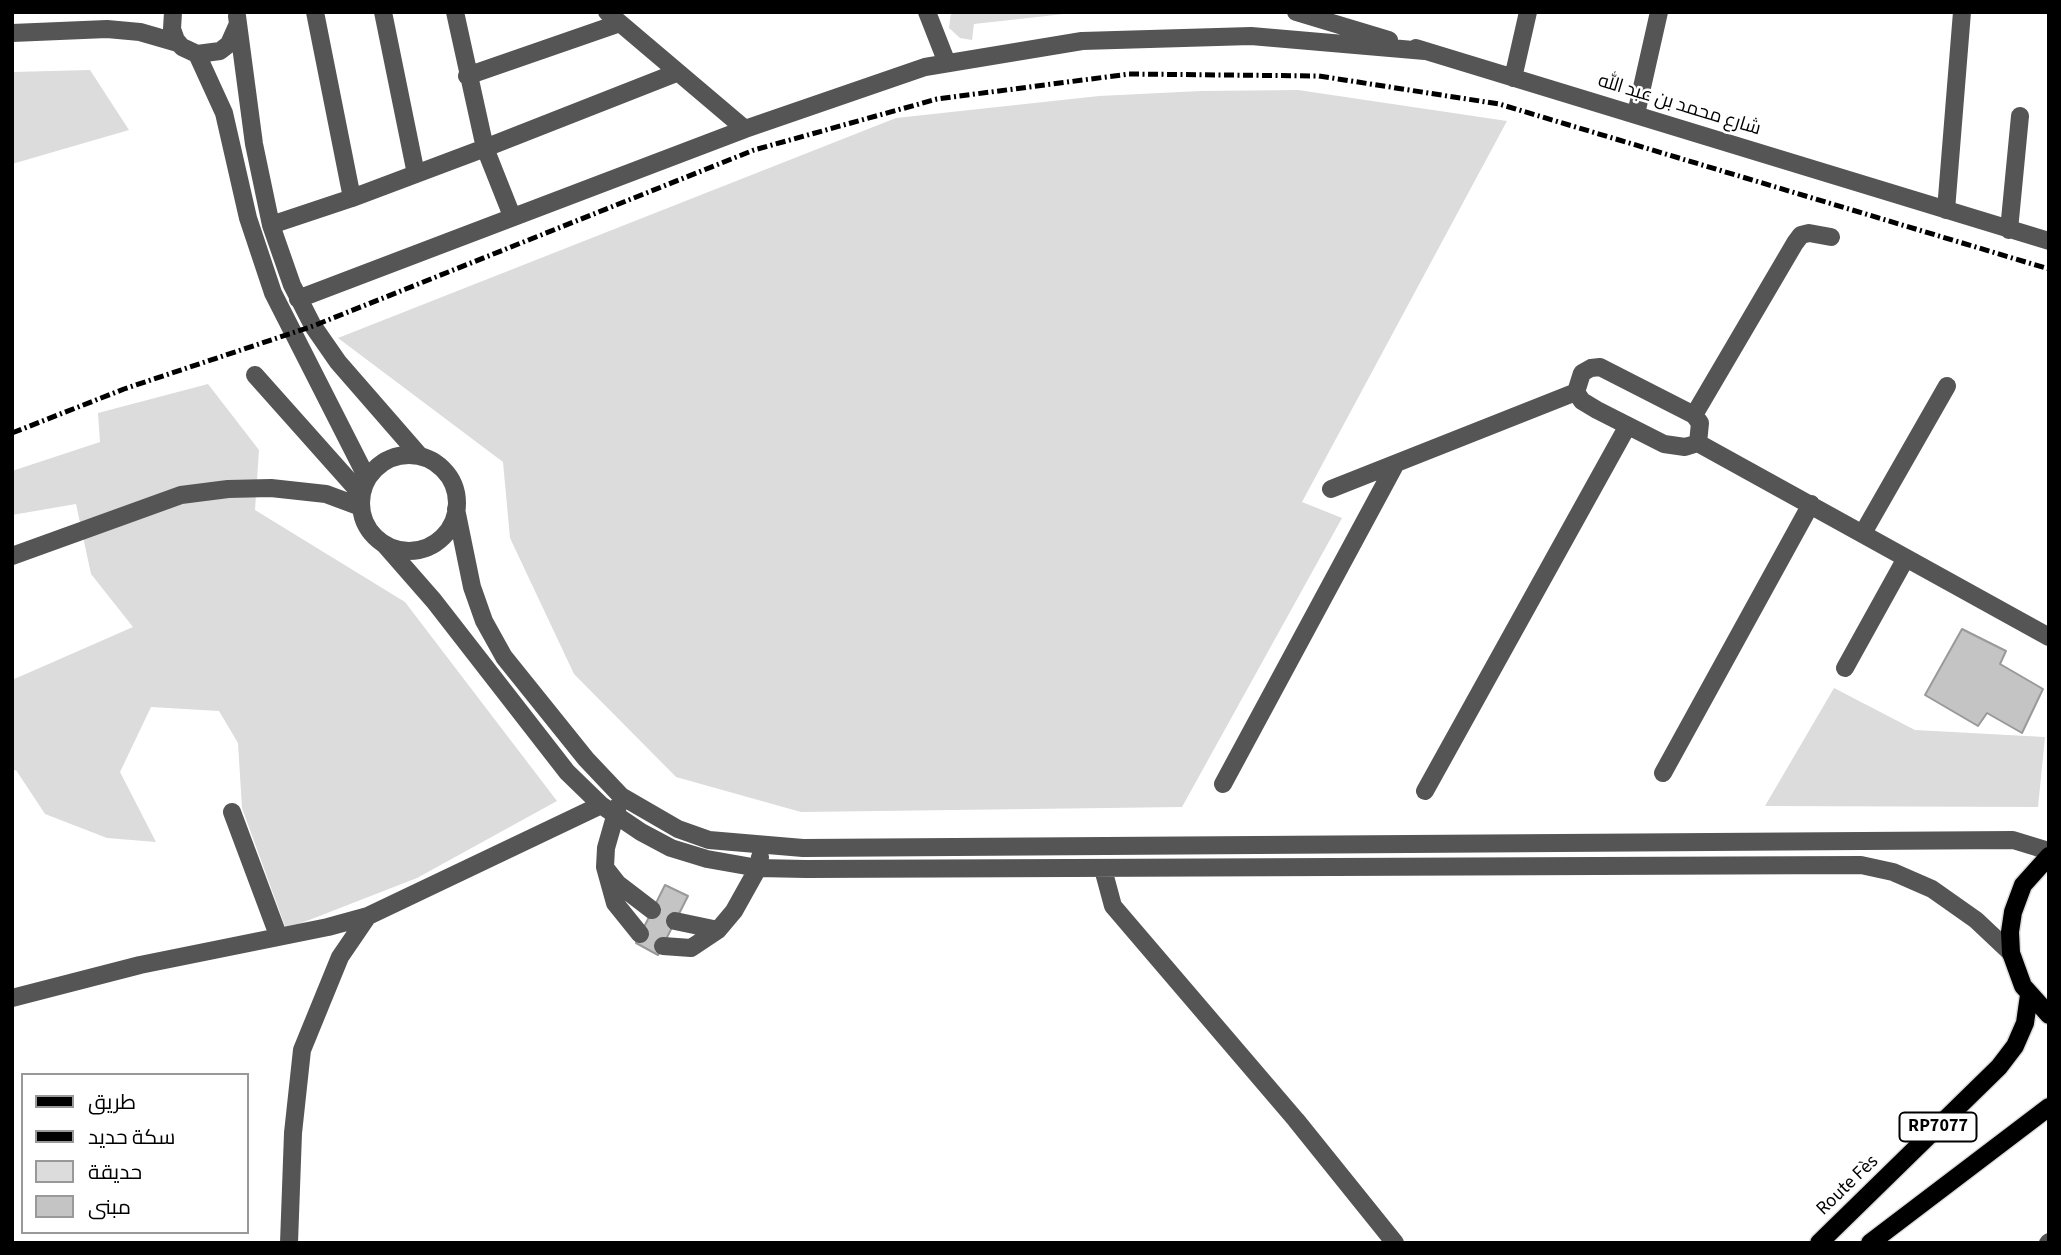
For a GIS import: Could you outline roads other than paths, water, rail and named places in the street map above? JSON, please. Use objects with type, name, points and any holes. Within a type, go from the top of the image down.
[{"type":"main road","points":[[2049,853],[2023,885],[2013,912],[2011,953],[2028,995],[2049,1015]]},
{"type":"main road","name":"Route Fès","points":[[1819,1243],[1999,1067],[2015,1046],[2025,1023],[2028,995]]},
{"type":"main road","name":"RP7077","points":[[1873,1242],[2049,1107]]},
{"type":"street","points":[[173,12],[172,29],[178,43]]},
{"type":"street","points":[[315,12],[352,198]]},
{"type":"street","points":[[383,12],[416,174]]},
{"type":"street","points":[[455,12],[485,148],[512,216]]},
{"type":"street","points":[[927,12],[947,64]]},
{"type":"street","name":"شارع محمد بن عبد الله","points":[[1296,12],[2049,241]]},
{"type":"street","points":[[1513,78],[1528,12]]},
{"type":"street","points":[[1636,114],[1659,12]]},
{"type":"street","points":[[1946,210],[1962,12]]},
{"type":"street","points":[[12,33],[107,29],[140,33],[178,43],[197,54],[209,55],[229,44],[235,35],[236,14]]},
{"type":"street","points":[[236,14],[246,92],[271,225],[298,299],[338,362],[419,456],[438,465],[452,481],[472,587],[484,621],[504,657],[586,759],[621,796],[678,829],[709,840],[762,847],[1110,848],[1879,839],[2013,840],[2049,853]]},
{"type":"street","points":[[467,76],[613,18],[745,129]]},
{"type":"street","points":[[298,299],[745,129],[925,67],[1082,41],[1251,36],[1425,51]]},
{"type":"street","points":[[197,54],[224,113],[248,218],[273,293],[363,493],[369,529],[434,601],[567,772],[608,810],[671,848],[707,859],[758,867],[1102,869],[1860,865],[1893,872],[1932,889],[1976,919],[2011,953]]},
{"type":"street","points":[[271,225],[416,174],[676,73]]},
{"type":"street","points":[[2009,230],[2020,116]]},
{"type":"street","points":[[1694,415],[1801,235],[1809,233],[1831,237]]},
{"type":"street","points":[[1576,392],[1582,373],[1600,367],[1694,415],[1700,424],[1698,443]]},
{"type":"street","points":[[255,375],[363,493]]},
{"type":"street","points":[[1863,533],[1947,386]]},
{"type":"street","points":[[1576,392],[1582,401],[1626,427],[1675,446],[1698,443],[2049,637]]},
{"type":"street","points":[[1331,489],[1394,467],[1576,392]]},
{"type":"street","points":[[1425,791],[1626,427]]},
{"type":"street","points":[[363,493],[377,467],[389,459],[419,456]]},
{"type":"street","points":[[1223,784],[1394,467]]},
{"type":"street","points":[[12,556],[181,495],[228,489],[271,488],[326,494],[363,493]]},
{"type":"street","points":[[1663,773],[1811,504]]},
{"type":"street","points":[[385,545],[415,551],[430,546],[443,537],[452,524],[456,509]]},
{"type":"street","points":[[1844,668],[1906,558]]},
{"type":"street","points":[[12,998],[140,965],[368,916],[608,810],[621,796]]},
{"type":"street","points":[[608,810],[605,867],[615,903],[640,934]]},
{"type":"street","points":[[232,812],[278,935]]},
{"type":"street","points":[[663,946],[691,948],[718,930],[734,911],[758,867],[762,847]]},
{"type":"street","points":[[605,867],[618,884],[652,910]]},
{"type":"street","points":[[1102,869],[1113,906],[1296,1120],[1395,1243]]},
{"type":"street","points":[[289,1243],[293,1133],[302,1050],[340,957],[368,916]]},
{"type":"street","points":[[675,921],[718,930]]},
{"type":"railway","points":[[12,433],[124,389],[313,326],[754,150],[937,99],[1129,74],[1319,76],[1499,104],[2049,269]]}]
